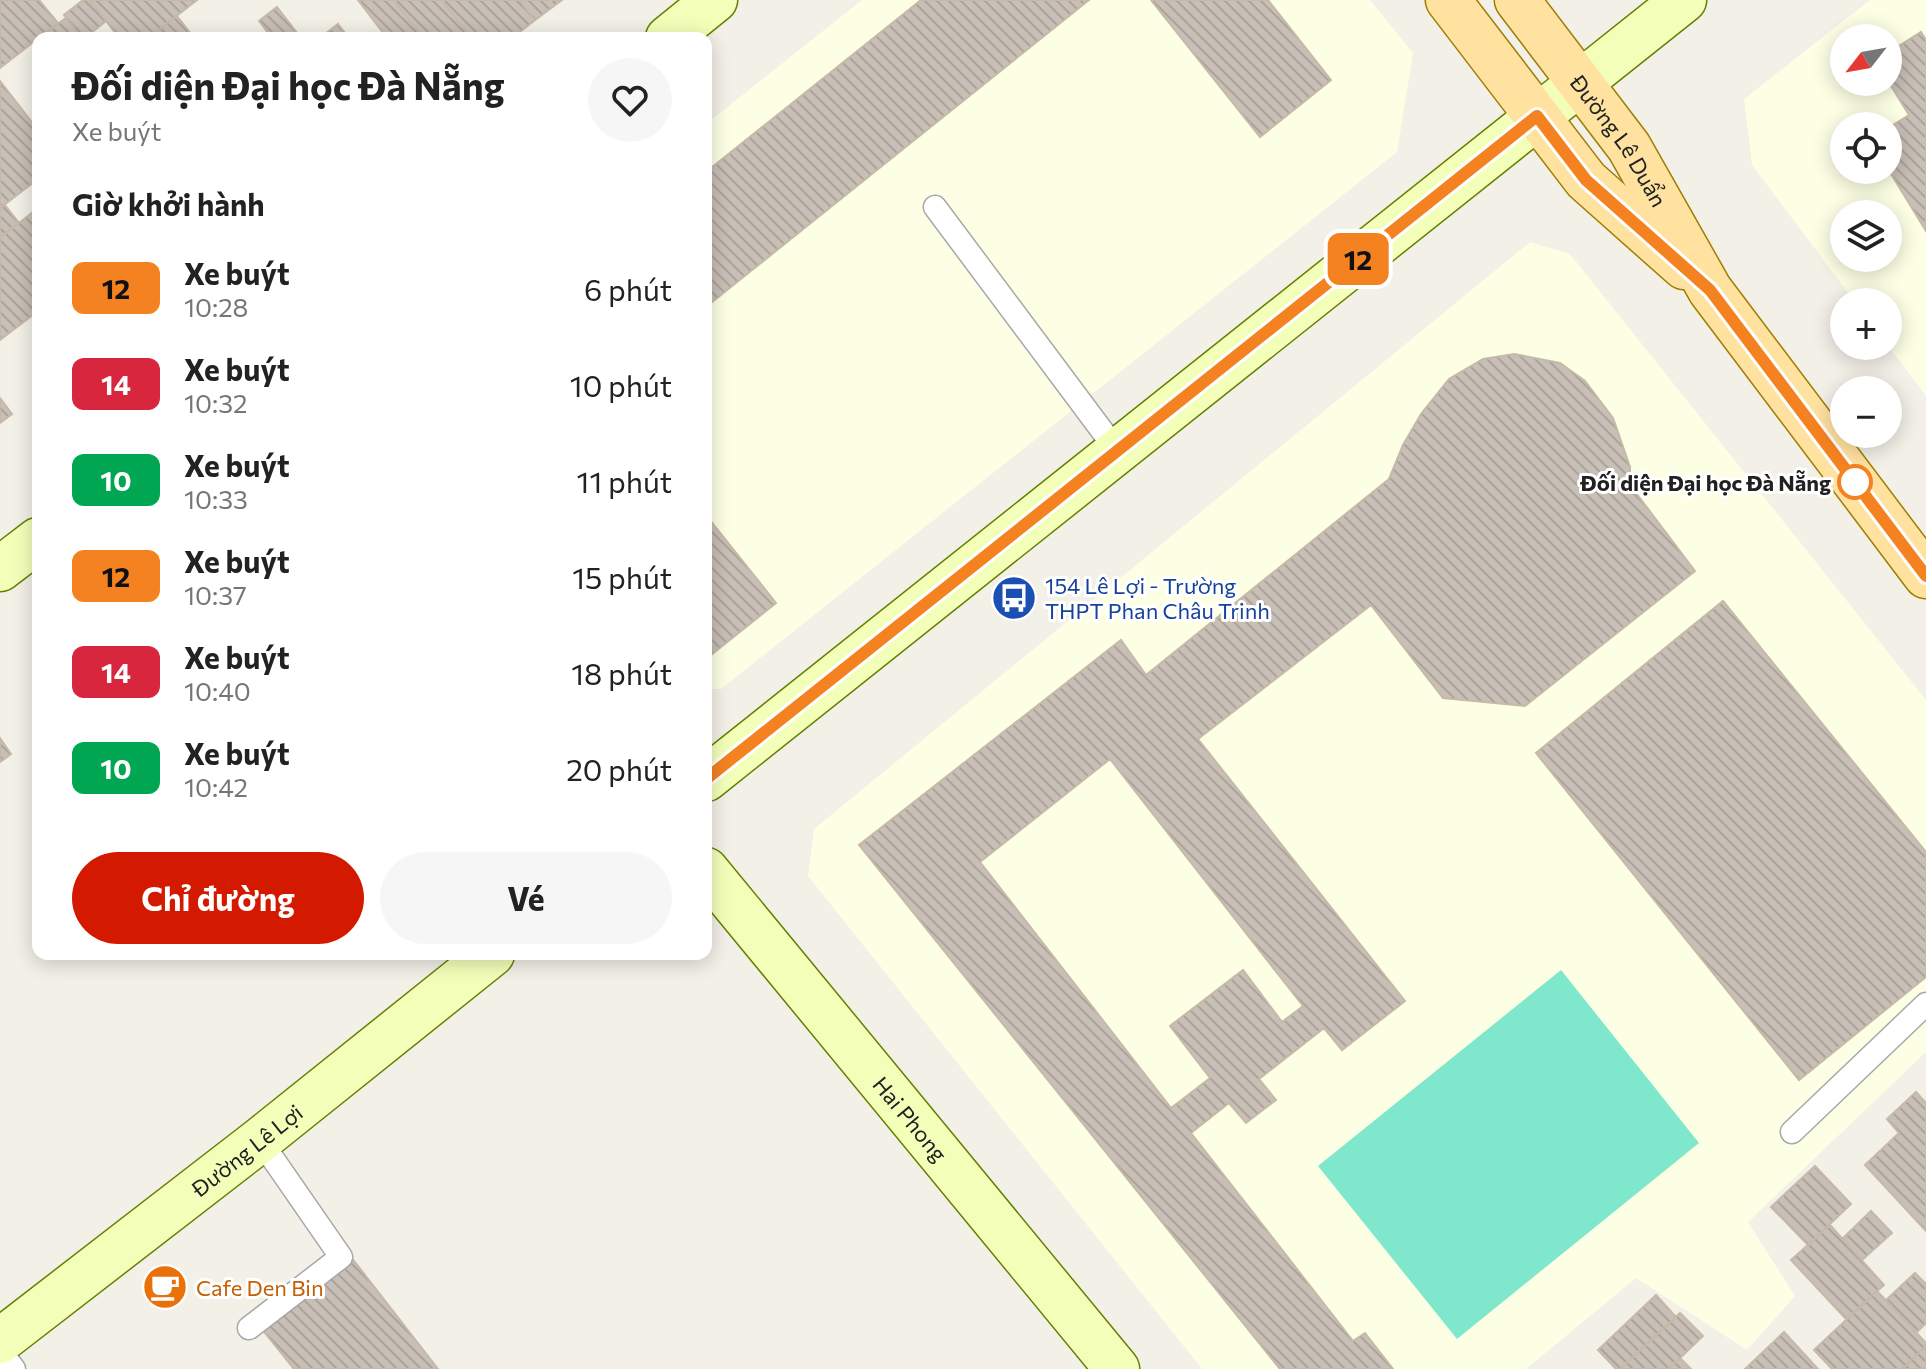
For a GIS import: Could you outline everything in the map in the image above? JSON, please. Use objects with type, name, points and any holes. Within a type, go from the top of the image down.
[{"type":"main road","name":"Đường Lê Duẩn","points":[[1448,0],[1586,180],[1710,290]]},
{"type":"main road","name":"Đường Lê Duẩn","points":[[1517,0],[1629,147],[1710,290],[1926,576]]},
{"type":"street","points":[[675,32],[715,0]]},
{"type":"street","points":[[712,773],[881,617],[989,531],[1118,452],[1223,344],[1537,116],[1684,0]]},
{"type":"street","name":"Hai Phong","points":[[712,877],[1117,1369]]},
{"type":"street","name":"Đường Lê Lợi","points":[[0,1341],[260,1140],[485,960]]},
{"type":"lane","points":[[935,207],[1118,452]]},
{"type":"lane","points":[[1792,1132],[1926,1004]]},
{"type":"lane","points":[[249,1328],[341,1257],[260,1140]]},
{"type":"lane","points":[[0,1351],[14,1369]]},
{"type":"shaded area","points":[[862,0],[1370,0],[1413,53],[1397,152],[721,689],[712,689],[712,119]]},
{"type":"shaded area","points":[[1870,0],[1926,0],[1926,396],[1899,360],[1902,360],[1902,288],[1844,288],[1832,272],[1902,272],[1902,200],[1830,200],[1830,269],[1752,165],[1744,99],[1830,31],[1830,96],[1902,96],[1902,24],[1839,24]]},
{"type":"shaded area","points":[[1530,242],[1570,254],[1926,700],[1926,1052],[1748,1222],[1795,1296],[1747,1350],[1636,1278],[1526,1369],[1202,1369],[808,876],[814,829]]},
{"type":"green space","points":[[1561,970],[1699,1143],[1457,1339],[1318,1166]]},
{"type":"building","points":[[0,0],[39,0],[58,23],[46,32],[32,32],[32,43],[0,68]]},
{"type":"building","points":[[83,0],[90,0],[106,21],[92,32],[77,32],[64,15]]},
{"type":"building","points":[[90,0],[197,0],[156,32],[114,32]]},
{"type":"building","points":[[358,0],[394,0],[418,32],[382,32]]},
{"type":"building","points":[[394,0],[442,0],[466,32],[418,32]]},
{"type":"building","points":[[442,0],[519,0],[535,20],[520,32],[466,32]]},
{"type":"building","points":[[519,0],[562,0],[535,20]]},
{"type":"building","points":[[921,0],[1089,0],[712,302],[712,167]]},
{"type":"building","points":[[1151,0],[1268,0],[1331,80],[1260,137]]},
{"type":"building","points":[[277,7],[296,32],[267,32],[259,21]]},
{"type":"building","points":[[177,16],[189,32],[156,32]]},
{"type":"building","points":[[66,18],[77,32],[47,32]]},
{"type":"building","points":[[338,24],[344,32],[328,32]]},
{"type":"building","points":[[1921,32],[1926,40],[1926,231],[1897,184],[1902,184],[1902,119],[1909,115],[1897,96],[1902,96],[1902,44]]},
{"type":"building","points":[[0,81],[32,122],[32,184],[0,208]]},
{"type":"building","points":[[5,205],[19,223],[0,237],[0,208]]},
{"type":"building","points":[[32,213],[32,316],[0,340],[0,238]]},
{"type":"building","points":[[1514,354],[1560,363],[1585,381],[1613,418],[1630,467],[1630,485],[1695,571],[1525,706],[1443,698],[1371,605],[1198,739],[1405,1001],[1342,1050],[1324,1028],[1259,1079],[1276,1100],[1246,1123],[1229,1103],[1191,1133],[1353,1341],[1365,1333],[1393,1369],[1280,1369],[859,845],[1121,640],[1146,675],[1389,479],[1403,445],[1421,414],[1449,379],[1483,359]],"holes":[[[1110,759],[1303,1006],[1282,1022],[1243,970],[1170,1026],[1210,1078],[1171,1108],[980,862]]]},
{"type":"building","points":[[0,398],[12,414],[0,423]]},
{"type":"building","points":[[712,523],[776,603],[712,654]]},
{"type":"building","points":[[1723,601],[1926,852],[1926,977],[1799,1080],[1536,753]]},
{"type":"building","points":[[0,738],[11,754],[0,762]]},
{"type":"building","points":[[1916,1092],[1926,1103],[1926,1231],[1865,1165],[1899,1133],[1887,1119]]},
{"type":"building","points":[[1815,1166],[1851,1204],[1808,1245],[1771,1207]]},
{"type":"building","points":[[1871,1211],[1892,1233],[1862,1260],[1842,1239]]},
{"type":"building","points":[[1830,1225],[1884,1285],[1846,1319],[1791,1260]]},
{"type":"building","points":[[351,1257],[438,1369],[294,1369],[261,1328]]},
{"type":"building","points":[[1915,1273],[1926,1284],[1926,1323],[1916,1333],[1886,1300]]},
{"type":"building","points":[[1877,1291],[1926,1346],[1902,1369],[1832,1369],[1814,1350]]},
{"type":"building","points":[[1656,1295],[1676,1317],[1620,1369],[1616,1369],[1598,1350]]},
{"type":"building","points":[[1680,1313],[1703,1336],[1680,1358],[1668,1369],[1620,1369]]},
{"type":"building","points":[[1784,1332],[1818,1369],[1745,1369]]},
{"type":"building","points":[[1926,1346],[1926,1369],[1902,1369]]},
{"type":"building","points":[[1680,1358],[1691,1369],[1668,1369]]},
{"type":"bus line","name":"12","points":[[712,774],[1537,116],[1586,180],[1710,290],[1926,576]]},
{"type":"place","name":"Đối diện Đại học Đà Nẵng","points":[[1855,482]]},
{"type":"place","name":"154 Lê Lợi - Trường THPT Phan Châu Trinh","points":[[1014,598]]},
{"type":"place","name":"Cafe Den Bin","points":[[165,1287]]}]
